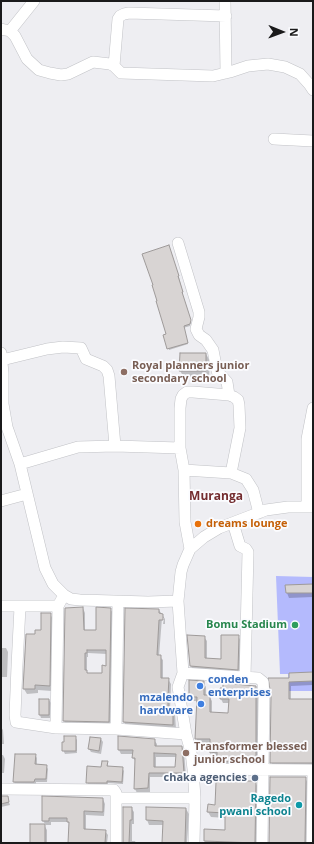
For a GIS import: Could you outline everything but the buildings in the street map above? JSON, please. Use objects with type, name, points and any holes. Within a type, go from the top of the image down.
[{"type":"street","points":[[34,1],[6,30],[15,36],[26,59],[38,70],[50,74],[68,74],[93,62],[114,66],[121,73],[214,76],[248,66],[268,64],[285,67],[300,74],[313,90]]},
{"type":"street","points":[[226,1],[226,73]]},
{"type":"street","points":[[114,66],[118,19],[124,14],[226,16]]},
{"type":"street","points":[[274,139],[313,141]]},
{"type":"street","points":[[178,243],[199,312],[196,328],[199,335],[206,340],[213,350],[217,371],[227,382],[229,395]]},
{"type":"street","points":[[115,446],[109,376],[107,370],[103,366],[86,359],[81,348],[63,347],[1,356],[5,434],[20,464],[45,568],[53,584],[64,595],[80,600],[118,602],[178,601]]},
{"type":"street","points":[[190,549],[184,512],[184,470],[180,448],[180,408],[183,395],[187,392],[229,395],[238,400],[240,428],[231,473]]},
{"type":"street","points":[[194,843],[195,798],[193,769],[178,687],[183,673],[178,601],[181,572],[190,549],[208,534],[259,513],[277,508],[310,507],[307,440],[313,408]]},
{"type":"street","points":[[20,464],[78,447],[115,446],[180,448]]},
{"type":"street","points":[[184,470],[231,473],[246,479],[253,490],[259,513]]},
{"type":"street","points":[[1,501],[28,494]]},
{"type":"street","points":[[233,523],[240,546],[245,548],[248,552],[245,677]]},
{"type":"street","points":[[56,728],[58,606],[64,595]]},
{"type":"street","points":[[116,729],[118,602]]},
{"type":"street","points":[[1,606],[58,606]]},
{"type":"street","points":[[20,607],[15,720],[17,723],[56,728],[116,729],[186,734]]},
{"type":"street","points":[[183,673],[258,678],[262,682],[262,843]]},
{"type":"street","points":[[193,769],[313,771],[312,843]]},
{"type":"street","points":[[1,789],[114,790],[116,793],[116,843]]},
{"type":"street","points":[[116,798],[195,798]]},
{"type":"shaded area","name":"Bomu Stadium","points":[[276,576],[313,577],[313,691],[289,691],[288,674],[280,674]]},
{"type":"place","name":"Royal planners junior secondary school","points":[[124,372]]},
{"type":"place","name":"dreams lounge","points":[[198,524]]},
{"type":"place","name":"Bomu Stadium","points":[[295,625]]},
{"type":"place","name":"conden enterprises","points":[[200,686]]},
{"type":"place","name":"mzalendo hardware","points":[[201,704]]},
{"type":"place","name":"Transformer blessed junior school","points":[[186,753]]},
{"type":"place","name":"chaka agencies","points":[[255,778]]},
{"type":"place","name":"Ragedo pwani school","points":[[299,805]]},
{"type":"district","name":"Muranga","points":[[216,497]]}]
